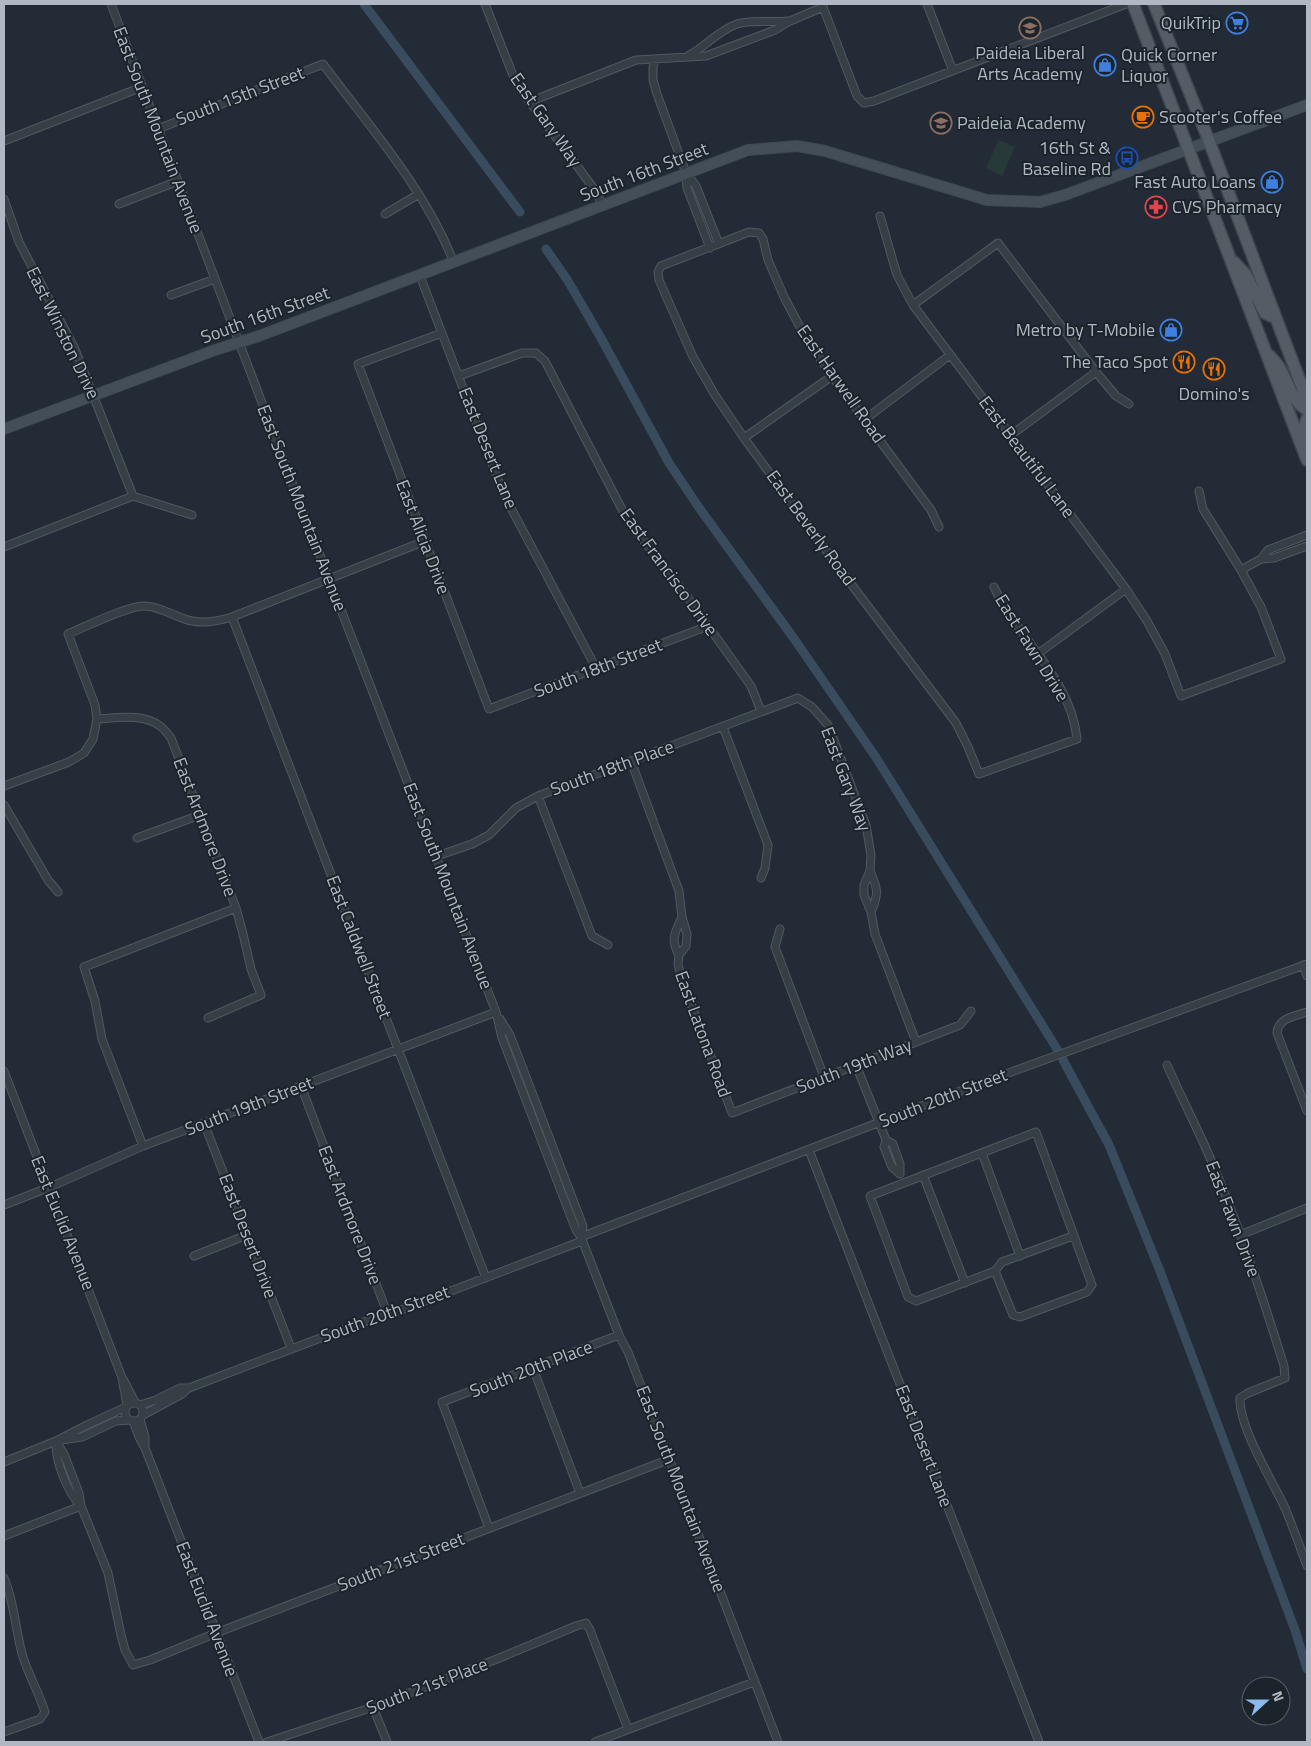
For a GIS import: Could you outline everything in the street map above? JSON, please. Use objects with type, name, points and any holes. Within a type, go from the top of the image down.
[{"type":"main road","points":[[1132,4],[1307,460]]},
{"type":"main road","points":[[1154,4],[1209,141],[1307,400]]},
{"type":"main road","name":"South 16th Street","points":[[4,430],[420,276],[748,150],[797,146],[834,153],[987,200],[1040,202],[1065,195],[1307,105]]},
{"type":"main road","points":[[1230,257],[1246,275],[1265,313],[1275,316]]},
{"type":"main road","points":[[1265,351],[1280,367],[1297,402],[1307,410]]},
{"type":"main road","points":[[1302,446],[1302,432],[1307,419]]},
{"type":"street","name":"East South Mountain Avenue","points":[[111,4],[214,279],[496,1012],[510,1036],[583,1226],[582,1239],[619,1336],[628,1352],[778,1742]]},
{"type":"street","name":"East Gary Way","points":[[485,4],[513,77],[529,102],[598,193],[602,205]]},
{"type":"street","points":[[928,4],[953,71]]},
{"type":"street","points":[[529,102],[627,63],[644,59],[706,56],[775,30],[817,7],[857,96],[864,103],[874,101],[1126,4]]},
{"type":"street","points":[[687,57],[701,49],[718,34],[737,24],[790,21]]},
{"type":"street","points":[[655,59],[653,80],[657,94],[686,173],[687,188],[710,248],[720,244],[696,186],[686,173]]},
{"type":"street","name":"South 15th Street","points":[[158,128],[323,64],[420,194]]},
{"type":"street","points":[[4,141],[142,87]]},
{"type":"street","points":[[119,204],[178,182]]},
{"type":"street","points":[[385,214],[420,194],[441,230],[454,263]]},
{"type":"street","name":"East Winston Drive","points":[[4,199],[19,242],[74,347],[133,496]]},
{"type":"street","name":"East Beautiful Lane","points":[[880,216],[897,275],[913,305],[1126,589],[1147,621],[1165,654],[1181,696],[1281,660],[1261,607],[1241,570]]},
{"type":"street","name":"East Harwell Road","points":[[720,244],[749,232],[759,233],[763,239],[768,260],[785,298],[806,338],[931,510],[938,527]]},
{"type":"street","points":[[913,305],[998,242],[1096,372],[1116,396],[1129,404]]},
{"type":"street","name":"East Beverly Road","points":[[710,248],[660,266],[658,272],[659,280],[694,357],[715,396],[744,438],[956,723],[979,774],[1077,738]]},
{"type":"street","name":"East Desert Lane","points":[[420,276],[504,495],[596,668]]},
{"type":"street","points":[[171,295],[214,279]]},
{"type":"street","name":"East Alicia Drive","points":[[442,334],[358,364],[489,709]]},
{"type":"street","name":"East Francisco Drive","points":[[459,376],[522,353],[536,353],[545,361],[628,520],[751,686],[761,712]]},
{"type":"street","points":[[864,420],[950,355]]},
{"type":"street","points":[[1011,435],[1096,372]]},
{"type":"street","points":[[744,438],[832,376]]},
{"type":"street","points":[[1200,491],[1203,509],[1241,570],[1261,558],[1268,550],[1307,535]]},
{"type":"street","points":[[4,547],[133,496],[192,515]]},
{"type":"street","points":[[4,786],[69,762],[84,753],[93,739],[97,719],[95,705],[68,634],[124,611],[144,606],[197,622],[212,623],[232,617],[425,541]]},
{"type":"street","points":[[1290,541],[1294,551]]},
{"type":"street","points":[[1261,558],[1274,558],[1307,546]]},
{"type":"street","name":"East Fawn Drive","points":[[994,587],[1001,602],[1039,652],[1067,700],[1076,725],[1077,738]]},
{"type":"street","points":[[1039,652],[1126,589]]},
{"type":"street","name":"East Caldwell Street","points":[[232,617],[486,1278]]},
{"type":"street","name":"South 18th Street","points":[[489,709],[708,626]]},
{"type":"street","name":"East Gary Way","points":[[798,698],[812,707],[828,725],[866,825],[871,855],[870,871],[864,885],[864,895],[871,912],[875,934],[916,1042]]},
{"type":"street","name":"South 18th Place","points":[[437,856],[472,844],[489,835],[516,808],[538,796],[798,698]]},
{"type":"street","name":"East Ardmore Drive","points":[[97,719],[136,718],[148,720],[161,726],[171,738],[236,908],[251,969],[261,995],[208,1018]]},
{"type":"street","points":[[723,727],[768,845],[765,868],[761,878]]},
{"type":"street","name":"East Latona Road","points":[[631,761],[679,890],[682,917],[687,934],[686,946],[679,955],[678,964],[681,977],[732,1113]]},
{"type":"street","points":[[538,796],[592,936],[608,945]]},
{"type":"street","points":[[4,805],[48,880],[58,892]]},
{"type":"street","points":[[137,838],[200,815]]},
{"type":"street","name":"East Gary Way","points":[[870,871],[877,886],[877,899],[871,912]]},
{"type":"street","points":[[143,1146],[102,1039],[95,1002],[84,967],[236,908]]},
{"type":"street","name":"East Latona Road","points":[[679,955],[674,946],[675,932],[682,917]]},
{"type":"street","points":[[780,928],[775,946],[824,1077]]},
{"type":"street","points":[[1305,964],[1307,976]]},
{"type":"street","name":"South 20th Street","points":[[56,1441],[82,1437],[116,1421],[136,1419],[182,1394],[189,1388],[291,1348],[388,1315],[486,1278],[879,1123],[1305,964]]},
{"type":"street","name":"South 19th Way","points":[[732,1113],[960,1024],[971,1011]]},
{"type":"street","name":"South 19th Street","points":[[4,1205],[143,1146],[496,1012]]},
{"type":"street","points":[[1307,1012],[1282,1021],[1277,1026],[1277,1033],[1307,1111]]},
{"type":"street","points":[[856,1065],[886,1140],[884,1146],[886,1154],[892,1167],[900,1174],[903,1183]]},
{"type":"street","name":"East Fawn Drive","points":[[1167,1065],[1205,1145],[1240,1235],[1264,1301],[1284,1366],[1285,1378],[1240,1398],[1240,1408],[1253,1444],[1285,1510],[1307,1566]]},
{"type":"street","name":"East Euclid Avenue","points":[[4,1071],[122,1375],[143,1409],[136,1419],[140,1439],[259,1742]]},
{"type":"street","name":"East Ardmore Drive","points":[[301,1086],[388,1315]]},
{"type":"street","name":"East Desert Drive","points":[[204,1123],[291,1348]]},
{"type":"street","points":[[995,1271],[1013,1315],[1020,1317],[1087,1292],[1092,1285],[1036,1132],[870,1196],[908,1296],[916,1301],[995,1271],[1002,1262],[1073,1236]]},
{"type":"street","name":"East Desert Lane","points":[[809,1150],[1039,1742]]},
{"type":"street","points":[[982,1152],[1020,1256]]},
{"type":"street","points":[[923,1175],[965,1282]]},
{"type":"street","points":[[1240,1235],[1307,1208]]},
{"type":"street","points":[[194,1256],[247,1235]]},
{"type":"street","name":"South 20th Place","points":[[489,1528],[442,1402],[619,1336]]},
{"type":"street","points":[[533,1368],[580,1493]]},
{"type":"street","name":"East Euclid Avenue","points":[[122,1375],[126,1406],[125,1413],[136,1419]]},
{"type":"street","name":"South 20th Street","points":[[4,1462],[56,1441],[126,1406],[156,1400],[180,1388],[189,1388]]},
{"type":"street","points":[[4,1536],[81,1506],[79,1493],[64,1454],[56,1441]]},
{"type":"street","name":"South 21st Street","points":[[81,1506],[108,1573],[125,1650],[133,1665],[670,1460]]},
{"type":"street","points":[[4,1578],[14,1609],[16,1630],[24,1659],[45,1712],[40,1719],[4,1732]]},
{"type":"street","name":"South 21st Place","points":[[267,1742],[373,1708],[576,1626],[586,1624],[590,1630],[628,1730]]},
{"type":"street","points":[[595,1742],[754,1682]]},
{"type":"street","points":[[373,1708],[387,1742]]},
{"type":"green space","points":[[999,140],[1015,147],[1002,176],[986,168]]},
{"type":"waterway","points":[[364,4],[520,212]]},
{"type":"waterway","points":[[546,249],[568,281],[601,338],[669,463],[877,759],[1057,1049]]},
{"type":"waterway","points":[[1063,1060],[1109,1145],[1160,1271],[1295,1630],[1307,1669]]},
{"type":"place","name":"QuikTrip","points":[[1237,23]]},
{"type":"place","name":"Paideia Liberal Arts Academy","points":[[1030,28]]},
{"type":"place","name":"Quick Corner Liquor","points":[[1105,65]]},
{"type":"place","name":"Scooter's Coffee","points":[[1143,117]]},
{"type":"place","name":"Paideia Academy","points":[[941,123]]},
{"type":"place","name":"16th St & Baseline Rd","points":[[1127,158]]},
{"type":"place","name":"Fast Auto Loans","points":[[1272,182]]},
{"type":"place","name":"CVS Pharmacy","points":[[1156,207]]},
{"type":"place","name":"Metro by T-Mobile","points":[[1171,330]]},
{"type":"place","name":"The Taco Spot","points":[[1184,362]]},
{"type":"place","name":"Domino's","points":[[1214,369]]}]
